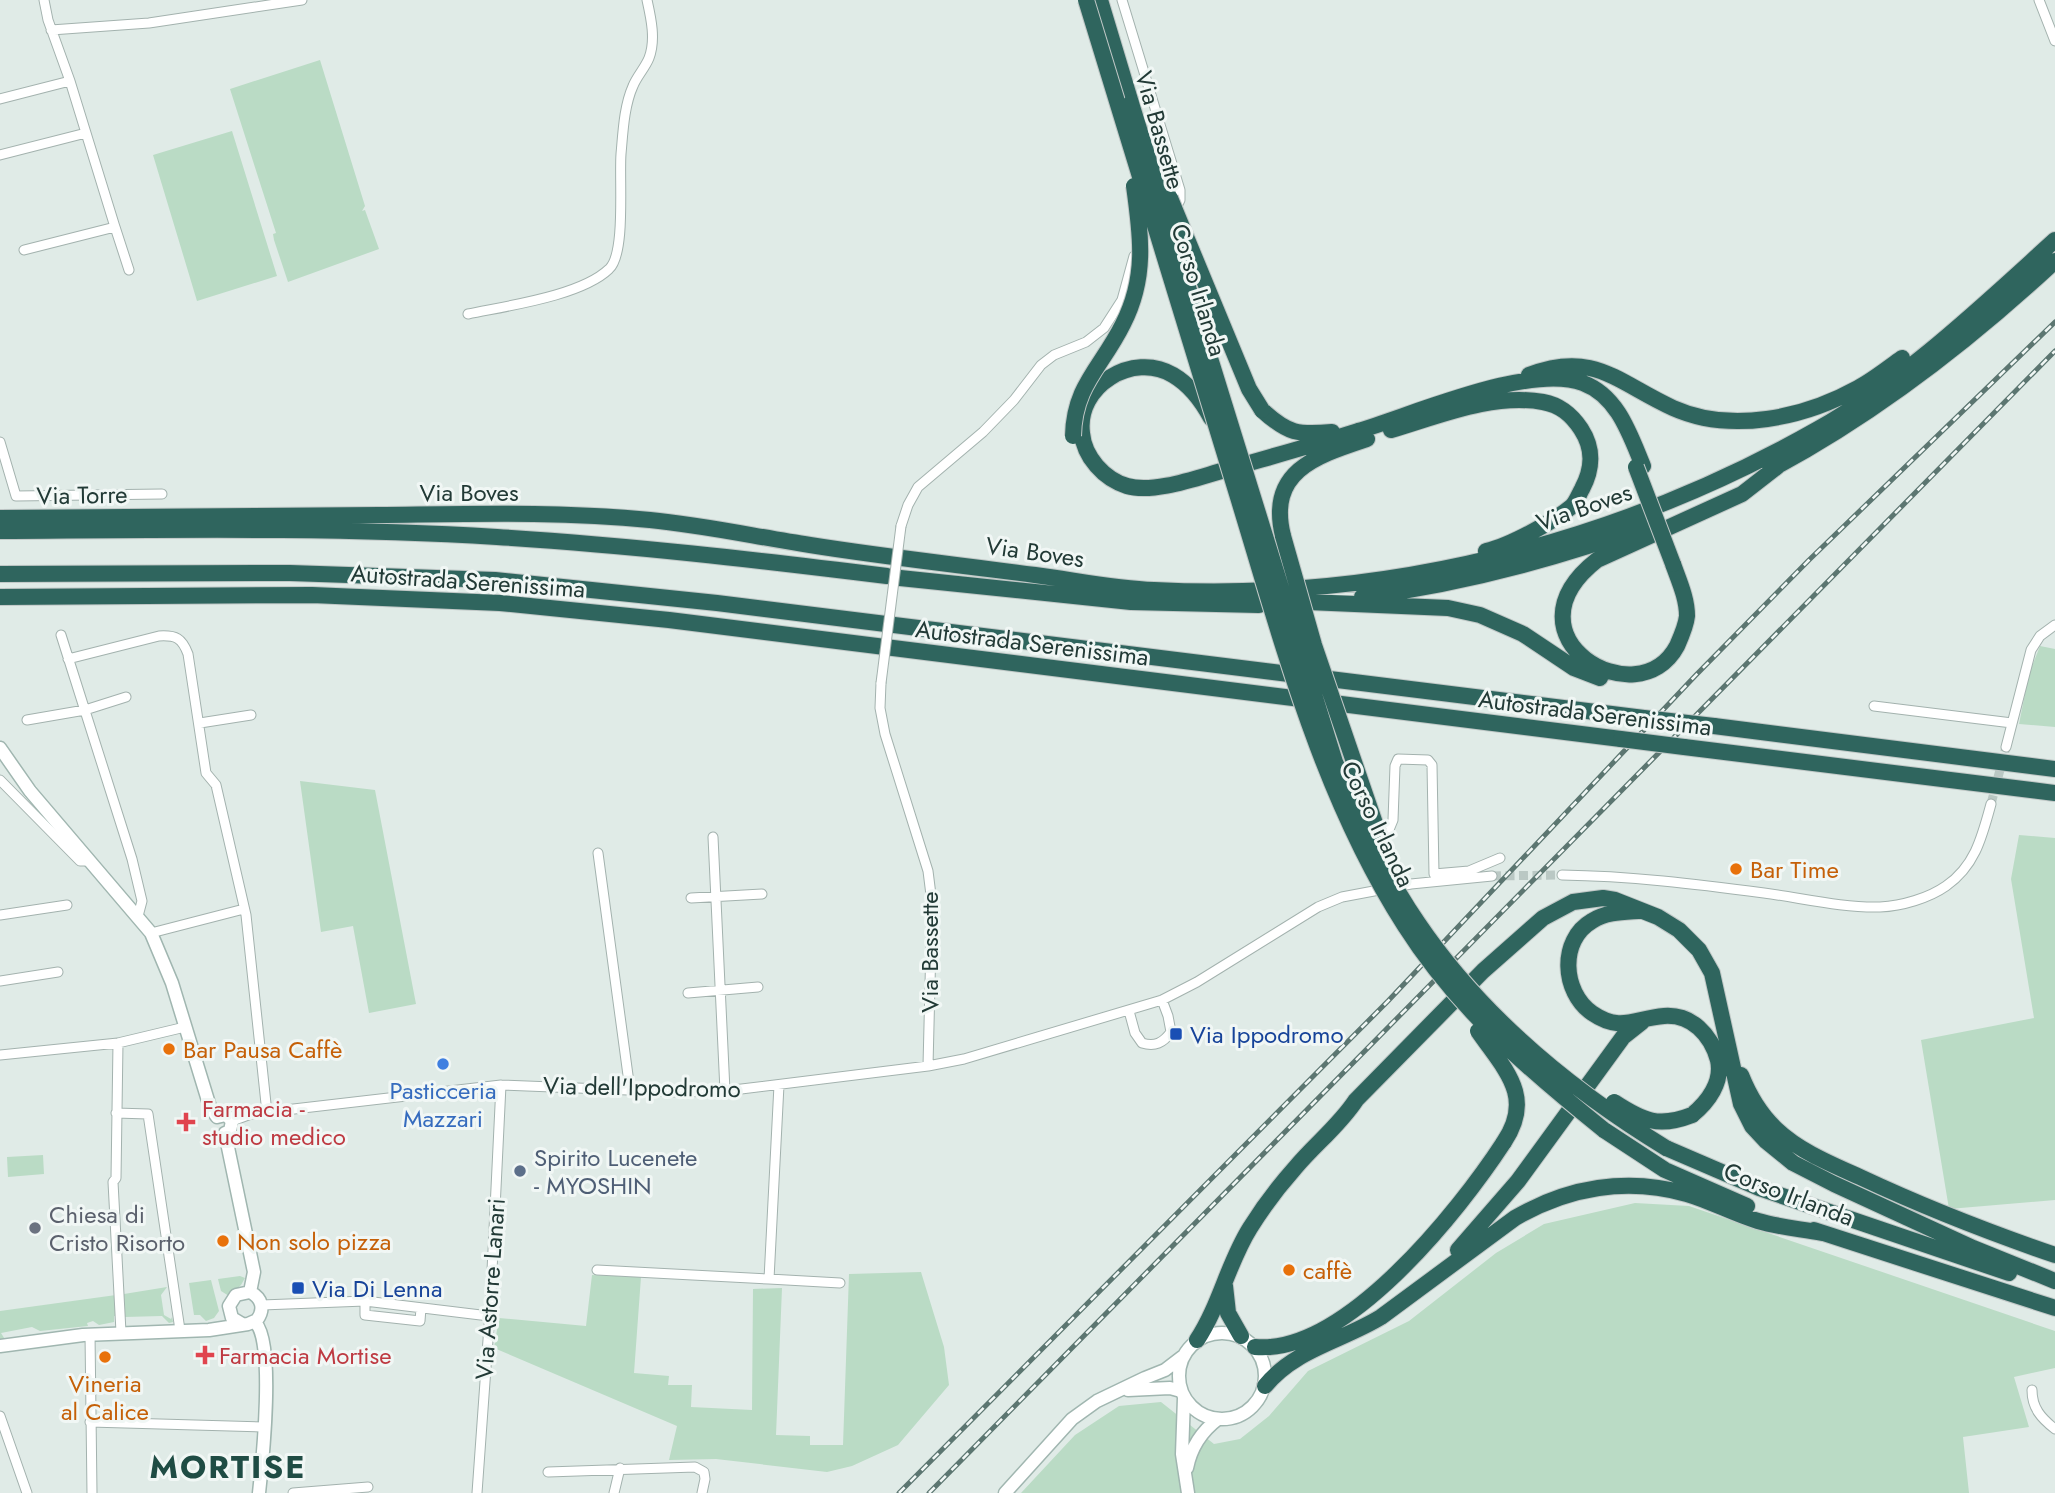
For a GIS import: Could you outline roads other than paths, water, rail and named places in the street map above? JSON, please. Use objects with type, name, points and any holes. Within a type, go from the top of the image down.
[{"type":"highway","name":"Corso Irlanda","points":[[1086,0],[1278,627],[1326,772],[1376,878],[1406,928],[1443,980],[1497,1039],[1550,1087],[1604,1130],[1665,1170],[1734,1200],[1822,1233],[2055,1308]]},
{"type":"highway","name":"Corso Irlanda","points":[[1100,0],[1335,762],[1371,842],[1417,923],[1454,971],[1525,1042],[1593,1100],[1666,1148],[1759,1188],[2055,1288]]},
{"type":"highway","points":[[1131,103],[1249,389],[1262,410],[1279,426],[1312,434],[1403,416]]},
{"type":"highway","points":[[1127,135],[1142,239],[1139,271],[1124,323],[1077,401],[1080,457],[1093,475],[1110,487],[1128,494],[1152,494],[1201,484],[1354,438],[1392,430]]},
{"type":"highway","name":"Via Boves","points":[[0,518],[558,514],[652,520],[828,548],[1151,590],[1242,590],[1340,584],[1458,566],[1552,544],[1612,524],[1693,491],[1821,427],[1882,386],[1939,343],[2055,240]]},
{"type":"highway","name":"Via Boves","points":[[1669,517],[1778,466],[1842,429],[1920,376],[1977,331],[2055,261]]},
{"type":"highway","name":"Via Boves","points":[[1499,386],[1560,365],[1584,365],[1676,409],[1712,418],[1751,422],[1810,410],[1859,388],[1994,295]]},
{"type":"highway","points":[[1219,433],[1204,405],[1189,387],[1171,373],[1134,368],[1114,374],[1100,384],[1089,399],[1077,435],[1098,468],[1112,479],[1128,487],[1147,488],[1209,475],[1499,386],[1536,379],[1564,379],[1582,382],[1598,391],[1622,418],[1639,466],[1677,563],[1687,617],[1683,634],[1664,663],[1632,676],[1619,675],[1590,664],[1573,647],[1564,626],[1562,608],[1568,590],[1581,572],[1597,560],[1742,494],[1778,466]]},
{"type":"highway","points":[[1401,897],[1346,745],[1279,522],[1279,500],[1288,481],[1302,467],[1327,454],[1392,430],[1519,390],[1546,385],[1565,385],[1586,391],[1611,412],[1639,466]]},
{"type":"highway","points":[[1340,584],[1493,549],[1518,540],[1573,506],[1590,473],[1592,455],[1575,420],[1563,409],[1546,402],[1510,399],[1483,403]]},
{"type":"highway","name":"Via Boves","points":[[1650,525],[1495,573],[1399,592],[1308,602],[1448,608],[1480,615],[1523,634],[1574,668],[1613,683],[1634,686],[1672,671],[1685,654],[1693,636],[1695,617],[1692,596],[1677,563]]},
{"type":"highway","name":"Via Boves","points":[[0,531],[296,530],[496,537],[661,550],[1118,601],[1259,605]]},
{"type":"highway","name":"Autostrada Serenissima","points":[[0,574],[290,573],[495,580],[744,607],[2055,769]]},
{"type":"highway","name":"Autostrada Serenissima","points":[[0,597],[312,595],[500,603],[669,620],[2055,793]]},
{"type":"highway","points":[[1197,1339],[1206,1326],[1250,1228],[1295,1168],[1347,1114],[1356,1100],[1483,971],[1543,918],[1573,902],[1603,898],[1645,911],[1679,930],[1699,950],[1712,973],[1741,1104],[1752,1126],[1793,1163],[1973,1248],[2055,1281]]},
{"type":"highway","points":[[1525,1042],[1630,1113],[1667,1123],[1692,1115],[1704,1106],[1713,1091],[1719,1064],[1710,1038],[1686,1020],[1668,1016],[1643,1022],[1607,1021],[1586,1008],[1569,978],[1567,958],[1579,932],[1590,922],[1607,913],[1645,911]]},
{"type":"highway","points":[[1255,1347],[1266,1348],[1299,1341],[1358,1306],[1396,1273],[1452,1213],[1512,1131],[1518,1109],[1514,1084],[1443,980]]},
{"type":"highway","points":[[1429,1281],[1518,1181],[1623,1037],[1643,1022]]},
{"type":"highway","points":[[1730,1049],[1762,1114],[1777,1130],[1808,1152],[1984,1231],[2055,1255]]},
{"type":"highway","points":[[1265,1386],[1273,1375],[1293,1360],[1360,1329],[1499,1228],[1533,1208],[1573,1192],[1603,1186],[1653,1187],[1687,1195],[1759,1221],[1822,1233]]},
{"type":"highway","points":[[1225,1284],[1228,1313],[1241,1336]]},
{"type":"highway","points":[[1990,1287],[2055,1319]]},
{"type":"street","points":[[44,0],[51,30],[70,81],[130,270]]},
{"type":"street","points":[[51,30],[149,23],[302,0]]},
{"type":"street","points":[[468,314],[556,295],[599,277],[616,261],[620,239],[621,153],[625,115],[633,85],[649,58],[652,40],[647,0]]},
{"type":"street","name":"Via Bassette","points":[[928,1066],[932,903],[928,870],[885,734],[880,708],[901,526],[918,487],[983,432],[1014,400],[1041,365],[1054,355],[1086,342],[1104,328],[1122,300],[1138,245],[1174,212],[1180,200],[1177,177],[1122,0]]},
{"type":"street","points":[[2039,0],[2055,41]]},
{"type":"street","points":[[0,99],[70,81]]},
{"type":"street","points":[[0,155],[86,133]]},
{"type":"street","points":[[24,250],[115,227]]},
{"type":"street","name":"Via Torre","points":[[0,442],[16,496],[162,494]]},
{"type":"street","points":[[2006,747],[2031,650],[2040,636],[2055,625]]},
{"type":"street","points":[[61,635],[132,859],[142,901],[138,916]]},
{"type":"street","points":[[68,659],[159,636],[174,635],[183,642],[188,654],[206,773],[216,785],[244,909],[267,1113]]},
{"type":"street","points":[[26,720],[85,710],[126,697]]},
{"type":"street","points":[[1874,706],[2012,723]]},
{"type":"street","points":[[200,723],[251,715]]},
{"type":"street","points":[[0,748],[30,790],[154,937],[210,1107],[217,1117]]},
{"type":"street","points":[[1385,888],[1377,867],[1379,851],[1393,820],[1395,766],[1398,759],[1428,760],[1432,765],[1434,874],[1469,871],[1500,858]]},
{"type":"street","points":[[0,780],[80,860],[88,861]]},
{"type":"street","points":[[1562,875],[1669,880],[1847,905],[1882,907],[1933,894],[1963,872],[1976,839],[1982,832],[1990,804]]},
{"type":"street","points":[[713,837],[725,1091]]},
{"type":"street","points":[[598,853],[630,1090]]},
{"type":"street","name":"Via dell'Ippodromo","points":[[232,1121],[251,1114],[501,1086],[725,1091],[928,1066],[1000,1050],[1162,1000],[1197,982],[1318,907],[1342,897],[1385,888],[1492,876]]},
{"type":"street","points":[[691,898],[762,894]]},
{"type":"street","points":[[0,915],[67,905]]},
{"type":"street","points":[[154,937],[244,909]]},
{"type":"street","points":[[0,981],[58,972]]},
{"type":"street","points":[[688,993],[758,987]]},
{"type":"street","points":[[1129,1011],[1135,1033],[1142,1043],[1157,1044],[1171,1032],[1162,1000]]},
{"type":"street","points":[[0,1055],[118,1042],[185,1027]]},
{"type":"street","points":[[118,1042],[116,1178],[113,1182],[121,1332]]},
{"type":"street","points":[[769,1279],[779,1085]]},
{"type":"street","name":"Via Astorre Lanari","points":[[477,1493],[501,1086]]},
{"type":"street","points":[[116,1113],[148,1114],[180,1330]]},
{"type":"street","points":[[226,1115],[232,1121],[230,1131],[225,1133],[216,1130],[217,1117],[226,1115]]},
{"type":"street","points":[[225,1133],[254,1272],[250,1292]]},
{"type":"street","points":[[597,1270],[839,1283]]},
{"type":"street","points":[[0,1346],[90,1334],[216,1329],[248,1323],[261,1314],[262,1305],[250,1292],[242,1292],[233,1297],[229,1306],[230,1315]]},
{"type":"street","points":[[365,1301],[365,1315],[420,1321],[421,1308]]},
{"type":"street","points":[[262,1305],[365,1301],[489,1316]]},
{"type":"street","points":[[230,1315],[260,1325],[265,1343],[267,1366],[259,1493]]},
{"type":"street","points":[[216,1329],[230,1315]]},
{"type":"street","points":[[1005,1493],[1072,1419],[1097,1401],[1165,1370],[1183,1356],[1197,1339],[1219,1333],[1241,1336],[1255,1347],[1266,1372],[1265,1386],[1258,1400],[1248,1411],[1234,1418],[1218,1419],[1203,1415],[1192,1408],[1182,1394],[1170,1388],[1121,1391]]},
{"type":"street","points":[[90,1334],[92,1493]]},
{"type":"street","points":[[1183,1356],[1178,1373],[1182,1394],[1182,1454],[1188,1493]]},
{"type":"street","points":[[2032,1390],[2032,1401],[2039,1415],[2055,1429]]},
{"type":"street","points":[[0,1416],[27,1493]]},
{"type":"street","points":[[1185,1475],[1189,1456],[1205,1429],[1218,1419]]},
{"type":"street","points":[[90,1422],[264,1427]]},
{"type":"street","points":[[548,1472],[695,1467],[704,1472],[702,1493]]},
{"type":"street","points":[[614,1493],[620,1468]]},
{"type":"street","points":[[293,1493],[368,1487]]},
{"type":"tunnel","points":[[1991,804],[2006,747]]},
{"type":"tunnel","points":[[1492,876],[1562,875]]},
{"type":"railway","points":[[899,1493],[1388,1001],[1696,675],[1809,560],[2055,322]]},
{"type":"railway","points":[[929,1493],[2055,351]]},
{"type":"place","name":"Bar Time","points":[[1736,869]]},
{"type":"place","name":"Via Ippodromo","points":[[1176,1034]]},
{"type":"place","name":"Bar Pausa Caffè","points":[[169,1049]]},
{"type":"place","name":"Pasticceria Mazzari","points":[[443,1064]]},
{"type":"place","name":"Farmacia - studio medico","points":[[186,1122]]},
{"type":"place","name":"Spirito Lucenete - MYOSHIN","points":[[520,1171]]},
{"type":"place","name":"Chiesa di Cristo Risorto","points":[[35,1228]]},
{"type":"place","name":"Non solo pizza","points":[[223,1241]]},
{"type":"place","name":"caffè","points":[[1289,1270]]},
{"type":"place","name":"Via Di Lenna","points":[[298,1288]]},
{"type":"place","name":"Farmacia Mortise","points":[[205,1355]]},
{"type":"place","name":"Vineria al Calice","points":[[105,1357]]},
{"type":"district","name":"MORTISE","points":[[228,1467]]}]
